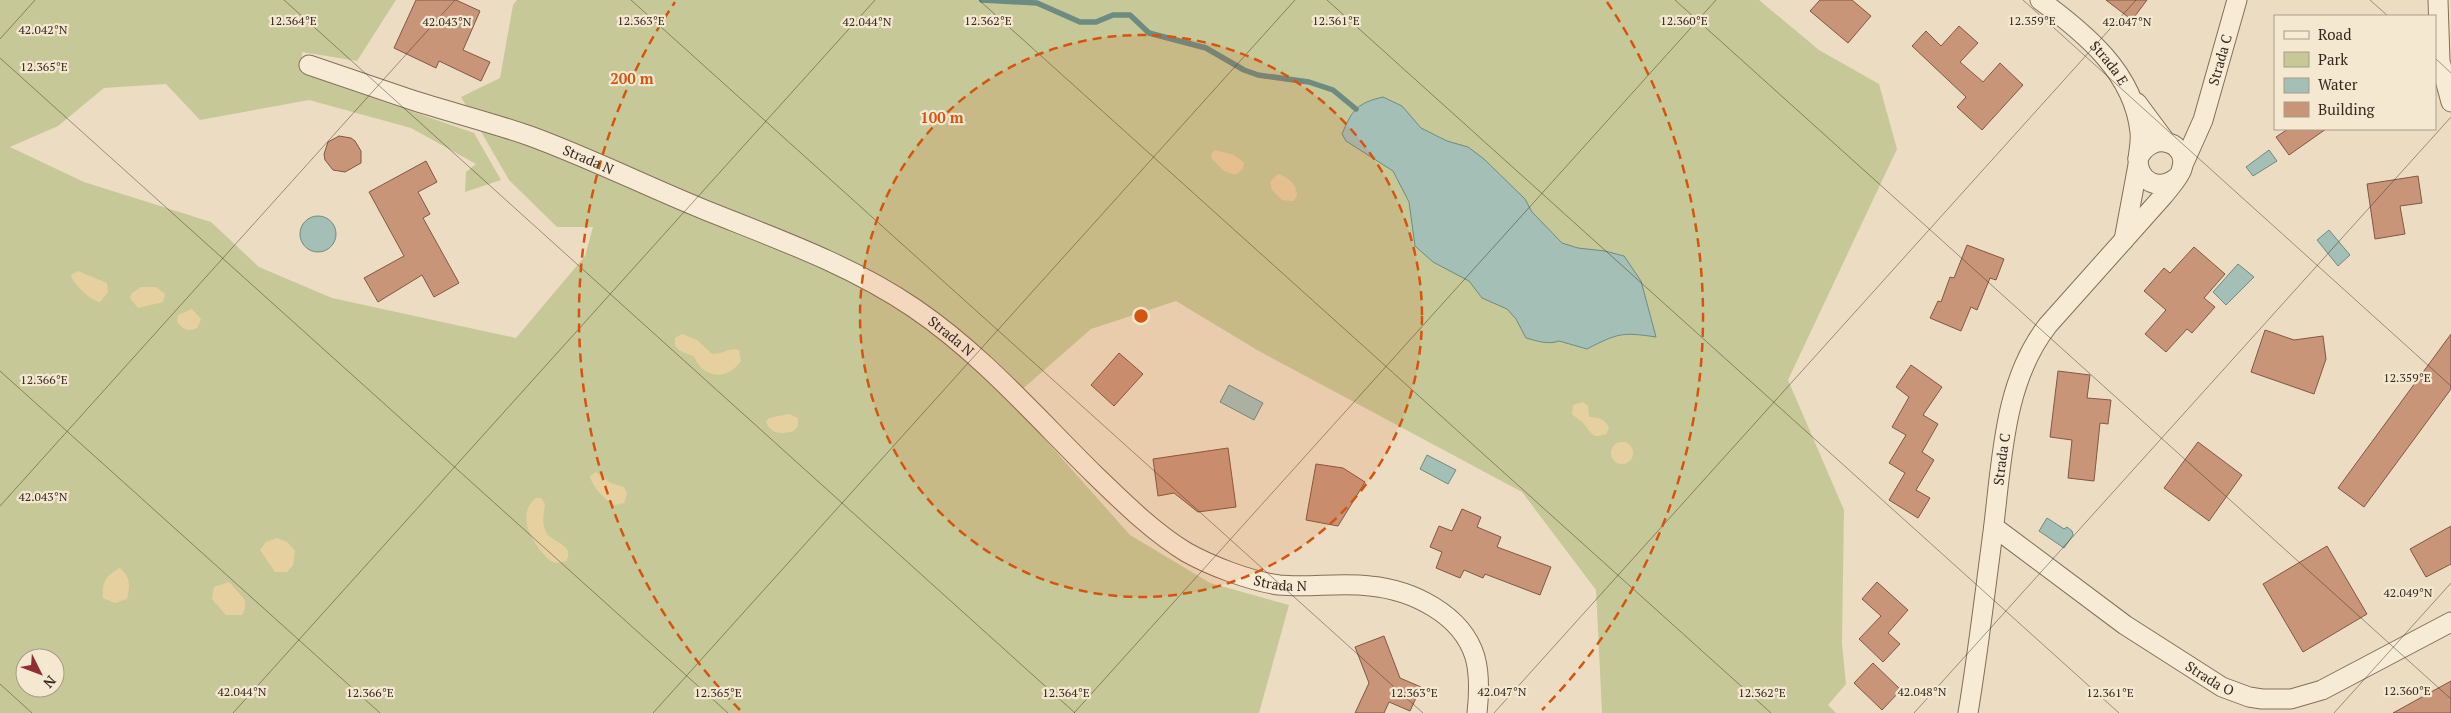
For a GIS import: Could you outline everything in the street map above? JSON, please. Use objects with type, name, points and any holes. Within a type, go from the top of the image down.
[{"type":"street","name":"Strada E","points":[[2040,0],[2078,30],[2104,54],[2128,90],[2169,143]]},
{"type":"street","name":"Strada C","points":[[1968,713],[2008,423],[2017,383],[2026,360],[2048,325],[2124,241],[2179,173],[2203,120],[2237,0]]},
{"type":"street","points":[[2438,0],[2440,61],[2451,102]]},
{"type":"street","name":"Strada N","points":[[309,64],[408,99],[489,122],[572,152],[854,272],[885,289],[945,331],[973,355],[1130,509],[1163,536],[1196,557],[1230,571],[1278,585],[1362,585],[1391,590],[1416,598],[1444,615],[1460,630],[1474,655],[1478,675],[1477,713]]},
{"type":"street","name":"Strada E","points":[[2128,90],[2138,117],[2140,134],[2138,162]]},
{"type":"street","points":[[2124,241],[2138,162],[2147,145],[2154,142],[2169,143],[2190,134],[2203,120]]},
{"type":"street","points":[[2138,162],[2140,172],[2151,183],[2164,185],[2179,173],[2181,154],[2169,143]]},
{"type":"street","name":"Strada O","points":[[1994,527],[2125,625],[2222,687],[2262,699],[2291,699],[2322,690],[2451,622]]},
{"type":"green space","points":[[0,0],[396,0],[357,61],[302,52],[301,73],[474,133],[501,180],[465,192],[466,172],[476,164],[411,128],[309,100],[200,120],[166,84],[104,88],[58,126],[10,147],[84,182],[211,222],[259,267],[332,298],[516,338],[585,256],[593,227],[557,227],[509,180],[461,97],[500,78],[513,5],[517,0],[1759,0],[1819,50],[1879,84],[1897,149],[1788,380],[1844,510],[1842,643],[1846,684],[1828,705],[1836,713],[1602,713],[1596,590],[1522,492],[1257,350],[1176,301],[1091,329],[1010,400],[1130,535],[1210,583],[1289,605],[1259,713],[0,713]]},
{"type":"sand","points":[[1215,150],[1234,155],[1244,163],[1243,169],[1235,175],[1224,171],[1212,159],[1211,154]]},
{"type":"sand","points":[[1278,174],[1289,179],[1294,185],[1297,196],[1293,201],[1282,200],[1272,190],[1270,182]]},
{"type":"sand","points":[[78,271],[107,283],[108,292],[100,302],[87,295],[78,287],[71,275]]},
{"type":"sand","points":[[141,287],[156,287],[165,294],[163,302],[138,308],[130,298],[132,293]]},
{"type":"sand","points":[[192,309],[201,319],[198,327],[189,330],[181,326],[177,321],[178,315]]},
{"type":"sand","points":[[682,334],[697,340],[712,354],[735,349],[739,350],[741,361],[729,372],[716,375],[709,373],[698,364],[694,356],[677,348],[675,338]]},
{"type":"sand","points":[[1583,402],[1588,406],[1589,417],[1599,418],[1606,423],[1609,429],[1606,434],[1601,436],[1594,435],[1572,414],[1573,405]]},
{"type":"sand","points":[[789,414],[798,418],[798,426],[794,431],[777,432],[771,429],[766,422],[769,418]]},
{"type":"sand","points":[[1622,442],[1630,445],[1633,453],[1630,461],[1622,464],[1614,461],[1611,453],[1614,445]]},
{"type":"sand","points":[[596,472],[611,483],[624,487],[627,494],[624,503],[615,505],[600,493],[590,476]]},
{"type":"sand","points":[[536,498],[541,498],[545,504],[543,521],[546,532],[568,551],[566,561],[556,563],[551,561],[538,548],[529,531],[527,513],[530,505]]},
{"type":"sand","points":[[277,538],[287,542],[295,551],[293,565],[287,572],[275,572],[260,550],[266,542]]},
{"type":"sand","points":[[120,568],[128,579],[129,590],[127,599],[115,603],[103,598],[103,588],[108,577]]},
{"type":"sand","points":[[229,582],[245,600],[245,608],[242,615],[226,615],[212,599],[214,587]]},
{"type":"water","points":[[1383,97],[1402,106],[1421,128],[1447,141],[1468,147],[1484,159],[1525,199],[1532,212],[1562,243],[1578,248],[1605,251],[1624,256],[1641,281],[1656,337],[1620,335],[1587,349],[1559,341],[1547,343],[1526,338],[1516,319],[1507,309],[1482,298],[1469,281],[1433,262],[1415,246],[1409,202],[1393,171],[1346,141],[1342,134],[1356,109],[1367,102]]},
{"type":"water","points":[[2269,150],[2277,161],[2253,176],[2246,167]]},
{"type":"water","points":[[318,216],[325,217],[331,221],[335,227],[335,241],[331,247],[325,251],[318,252],[311,251],[305,247],[301,241],[300,234],[301,227],[305,221],[311,217]]},
{"type":"water","points":[[2329,230],[2350,255],[2338,266],[2317,240]]},
{"type":"water","points":[[2238,264],[2254,277],[2226,305],[2213,292]]},
{"type":"water","points":[[1229,385],[1263,403],[1254,420],[1220,402]]},
{"type":"water","points":[[1427,455],[1456,470],[1448,484],[1420,469]]},
{"type":"water","points":[[2047,518],[2064,529],[2067,527],[2072,531],[2073,535],[2064,548],[2039,531]]},
{"type":"building","points":[[416,0],[456,0],[480,11],[463,50],[490,62],[481,81],[439,61],[436,68],[394,48]]},
{"type":"building","points":[[1820,0],[1852,0],[1871,16],[1848,43],[1810,11]]},
{"type":"building","points":[[2106,0],[2147,0],[2132,20]]},
{"type":"building","points":[[1959,26],[1978,43],[1960,62],[1983,82],[2000,63],[2023,85],[1982,130],[1957,107],[1966,97],[1912,46],[1926,31],[1941,46]]},
{"type":"building","points":[[2286,130],[2325,130],[2289,155],[2276,137]]},
{"type":"building","points":[[339,136],[351,138],[361,151],[361,163],[345,172],[333,170],[325,160],[324,154],[328,142]]},
{"type":"building","points":[[426,161],[437,182],[418,192],[430,214],[423,218],[459,283],[434,297],[422,275],[378,302],[364,278],[404,256],[369,192]]},
{"type":"building","points":[[2418,176],[2422,203],[2400,206],[2405,234],[2375,239],[2367,184]]},
{"type":"building","points":[[1967,245],[2004,259],[1996,280],[1990,278],[1977,310],[1971,307],[1961,331],[1930,318],[1938,301],[1941,302],[1950,277],[1954,278]]},
{"type":"building","points":[[2194,247],[2225,274],[2204,298],[2215,307],[2192,333],[2187,329],[2166,352],[2145,334],[2166,310],[2144,291],[2164,268],[2170,273]]},
{"type":"building","points":[[2265,330],[2294,340],[2323,336],[2326,359],[2314,394],[2251,372]]},
{"type":"building","points":[[2451,334],[2451,389],[2364,507],[2338,488]]},
{"type":"building","points":[[1119,353],[1143,374],[1114,406],[1091,385]]},
{"type":"building","points":[[1911,365],[1942,387],[1923,415],[1938,424],[1922,452],[1934,460],[1916,490],[1930,498],[1918,518],[1889,500],[1905,473],[1889,463],[1906,435],[1892,427],[1909,397],[1896,387]]},
{"type":"building","points":[[2058,371],[2090,375],[2087,398],[2111,400],[2108,424],[2100,423],[2094,481],[2068,478],[2072,440],[2050,437]]},
{"type":"building","points":[[2198,442],[2242,475],[2209,521],[2164,488]]},
{"type":"building","points":[[1228,448],[1236,507],[1198,512],[1174,493],[1158,496],[1153,459]]},
{"type":"building","points":[[1316,464],[1343,468],[1365,482],[1338,526],[1306,520]]},
{"type":"building","points":[[1462,509],[1481,517],[1477,527],[1501,537],[1497,547],[1551,567],[1540,595],[1485,574],[1483,578],[1464,570],[1460,578],[1436,568],[1442,552],[1430,547],[1439,526],[1452,531]]},
{"type":"building","points":[[2451,526],[2451,564],[2426,577],[2410,549]]},
{"type":"building","points":[[2327,546],[2367,614],[2303,652],[2263,584]]},
{"type":"building","points":[[1877,582],[1908,610],[1888,633],[1900,644],[1883,662],[1859,639],[1881,616],[1862,599]]},
{"type":"building","points":[[1384,636],[1400,678],[1421,687],[1410,711],[1389,702],[1384,713],[1355,713],[1369,683],[1355,647]]},
{"type":"building","points":[[1873,663],[1901,690],[1882,710],[1854,683]]},
{"type":"building","points":[[2451,681],[2451,713],[2393,713]]},
{"type":"waterway","points":[[982,0],[1037,3],[1080,22],[1096,22],[1113,15],[1130,15],[1149,33],[1206,48],[1244,70],[1258,75],[1309,82],[1333,90],[1356,109]]}]
